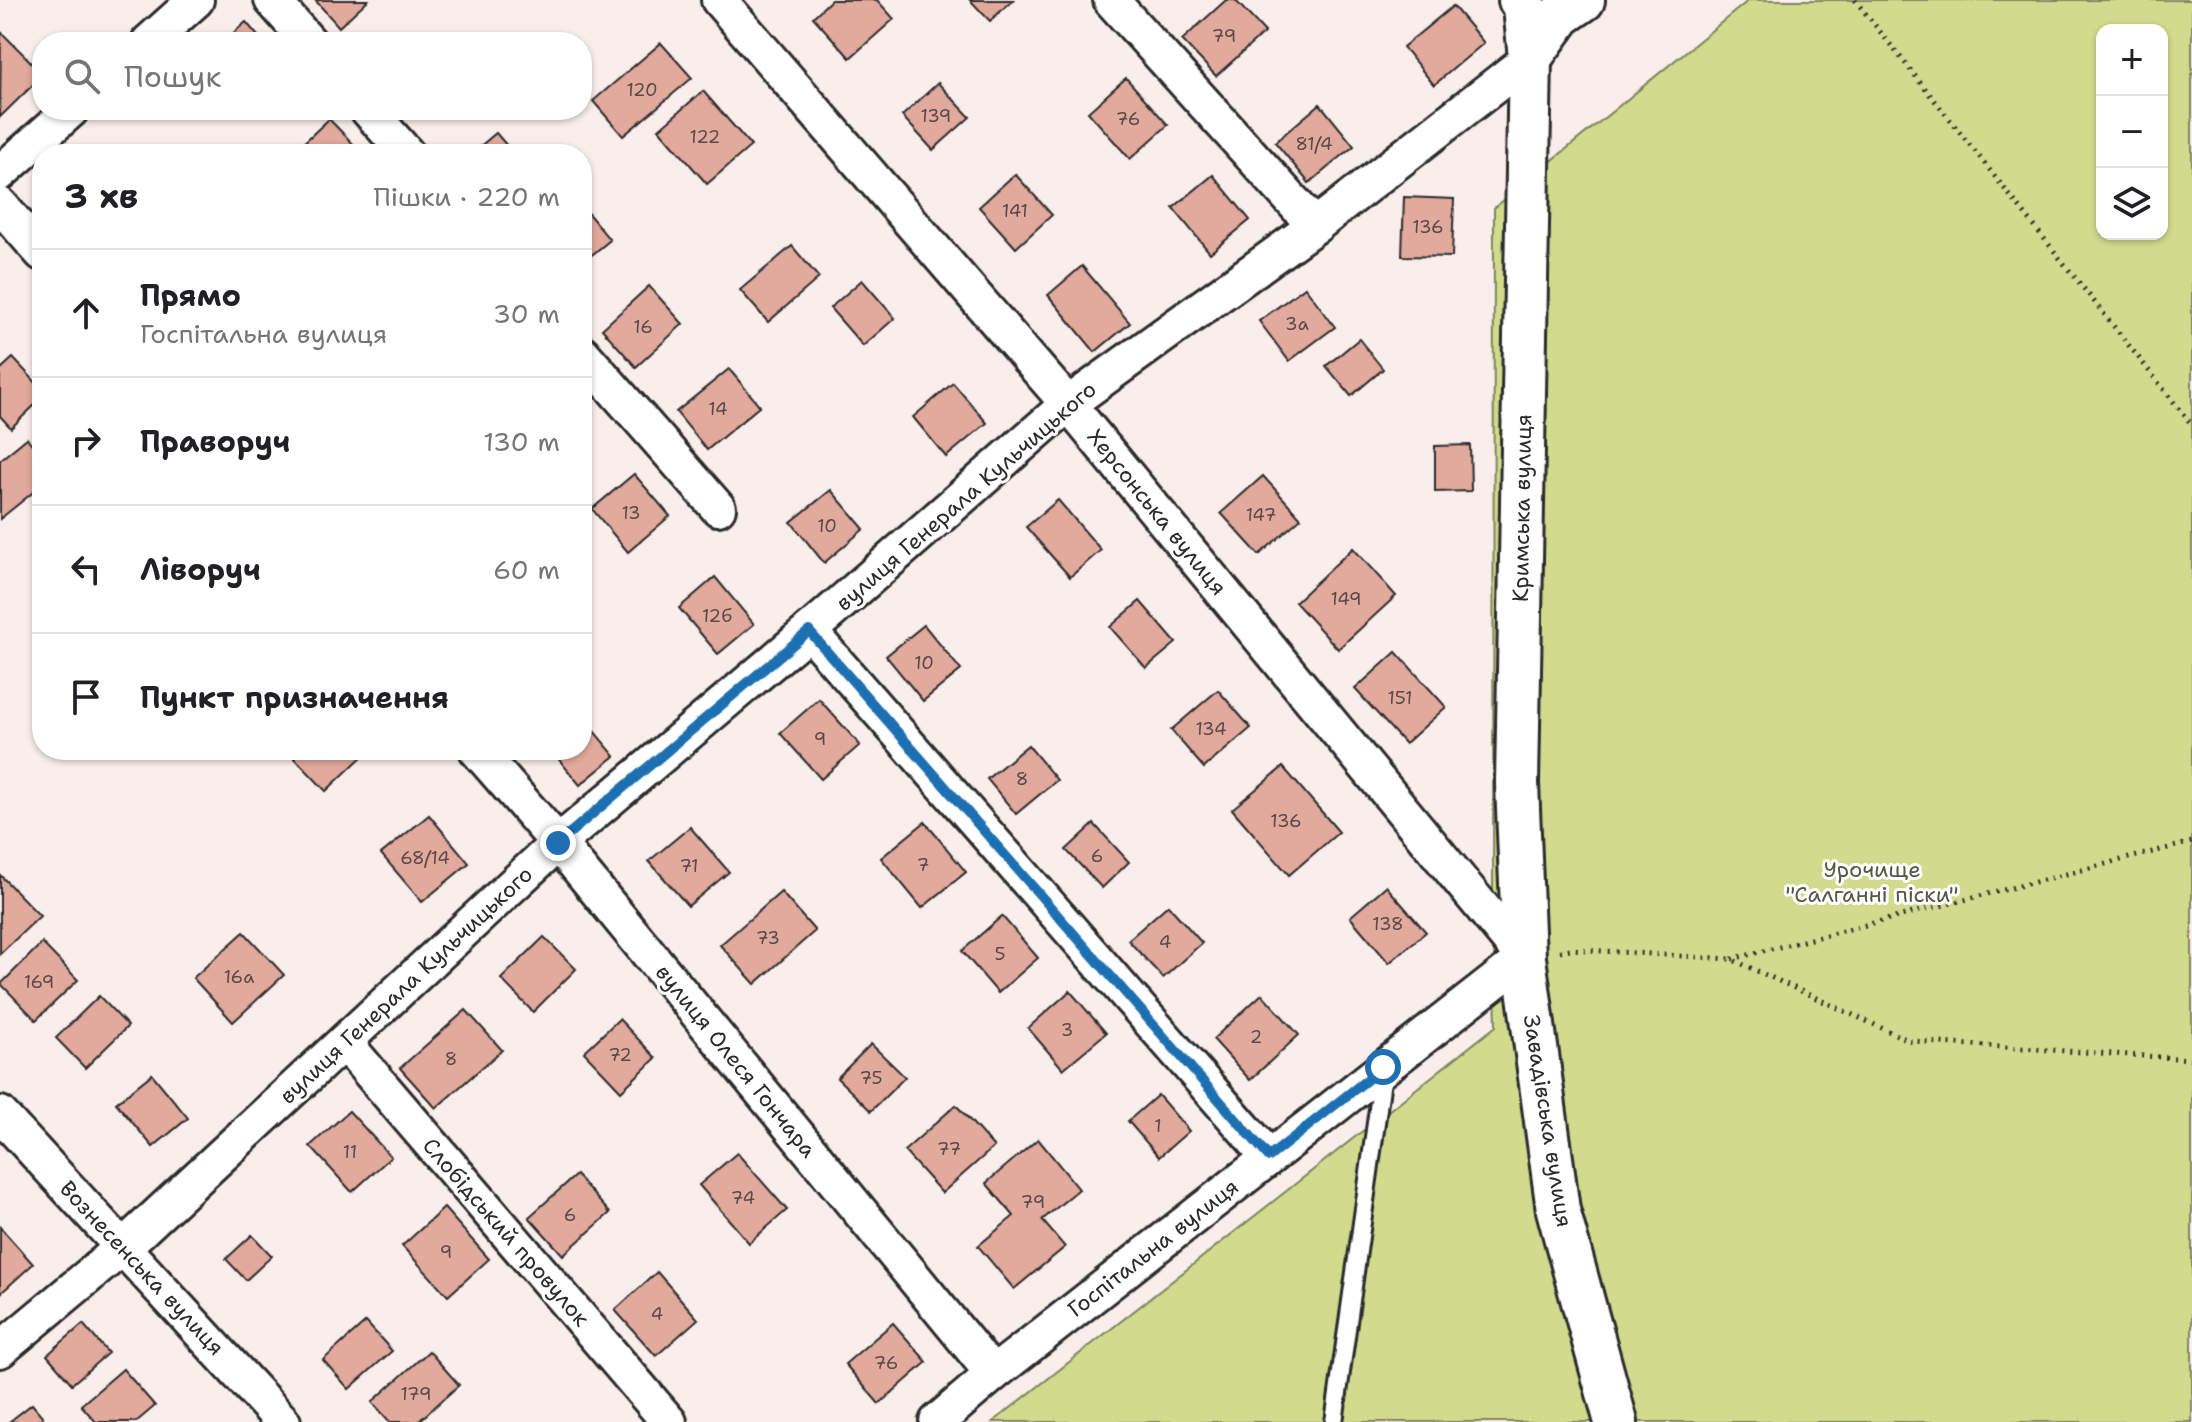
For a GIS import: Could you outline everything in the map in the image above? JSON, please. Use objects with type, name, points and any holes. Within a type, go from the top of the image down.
[{"type":"street","points":[[160,32],[196,0]]},
{"type":"street","points":[[272,0],[300,32]]},
{"type":"street","name":"Херсонська вулиця","points":[[719,0],[1068,404],[1524,958]]},
{"type":"street","points":[[1111,0],[1315,226]]},
{"type":"street","name":"Кримська вулиця","points":[[1520,0],[1525,7],[1530,58],[1517,783],[1524,958]]},
{"type":"street","points":[[1530,58],[1561,15],[1583,0]]},
{"type":"street","name":"вулиця Генерала Кульчицького","points":[[0,1350],[122,1248],[558,843],[809,631],[1068,404],[1315,226],[1530,58]]},
{"type":"street","points":[[33,144],[60,120]]},
{"type":"street","points":[[377,120],[398,144]]},
{"type":"street","points":[[0,173],[32,145]]},
{"type":"street","points":[[0,205],[32,242]]},
{"type":"street","points":[[592,364],[718,508]]},
{"type":"street","points":[[809,631],[1269,1157]]},
{"type":"street","name":"вулиця Олеся Гончара","points":[[486,760],[558,843],[993,1374]]},
{"type":"street","name":"Госпітальна вулиця","points":[[937,1422],[993,1374],[1524,958]]},
{"type":"street","name":"Завадівська вулиця","points":[[1524,958],[1558,1210],[1616,1422]]},
{"type":"street","name":"Слобідський провулок","points":[[344,1042],[669,1422]]},
{"type":"street","name":"Вознесенська вулиця","points":[[0,1114],[283,1422]]},
{"type":"lane","points":[[1334,1422],[1383,1067]]},
{"type":"path","points":[[1855,0],[2192,425]]},
{"type":"path","points":[[1524,958],[1570,949],[1731,959],[2192,842]]},
{"type":"path","points":[[1731,959],[1910,1041],[2192,1059]]},
{"type":"green space","name":"Урочище \"Салганні піски\"","points":[[1749,0],[2192,0],[2192,1422],[993,1422],[1496,1026],[1493,904],[1494,208]]},
{"type":"building","points":[[315,0],[368,0],[339,27]]},
{"type":"building","points":[[831,0],[877,0],[894,19],[850,58],[813,17]]},
{"type":"building","points":[[970,0],[1013,0],[990,21]]},
{"type":"building","points":[[1226,0],[1235,0],[1265,32],[1216,76],[1182,40]]},
{"type":"building","points":[[1453,6],[1484,43],[1434,85],[1403,47]]},
{"type":"building","points":[[246,22],[254,32],[234,32]]},
{"type":"building","points":[[1,32],[32,63],[32,86],[0,117]]},
{"type":"building","points":[[661,43],[692,78],[623,136],[593,101]]},
{"type":"building","points":[[1126,78],[1168,125],[1130,159],[1088,112]]},
{"type":"building","points":[[938,83],[970,117],[933,150],[902,116]]},
{"type":"building","points":[[703,91],[751,146],[707,184],[659,129]]},
{"type":"building","points":[[1320,104],[1354,146],[1309,183],[1275,142]]},
{"type":"building","points":[[330,120],[353,144],[302,144]]},
{"type":"building","points":[[496,133],[505,144],[483,144]]},
{"type":"building","points":[[1015,174],[1052,215],[1016,248],[979,207]]},
{"type":"building","points":[[1213,175],[1250,220],[1210,253],[1173,208]]},
{"type":"building","points":[[1404,197],[1454,199],[1452,257],[1402,256]]},
{"type":"building","points":[[592,218],[610,240],[592,255]]},
{"type":"building","points":[[792,246],[819,278],[768,322],[740,290]]},
{"type":"building","points":[[1082,266],[1130,323],[1095,352],[1048,295]]},
{"type":"building","points":[[862,280],[895,318],[863,346],[830,308]]},
{"type":"building","points":[[649,286],[683,324],[636,367],[602,329]]},
{"type":"building","points":[[1305,287],[1335,327],[1289,361],[1259,321]]},
{"type":"building","points":[[1359,339],[1383,369],[1351,396],[1326,366]]},
{"type":"building","points":[[13,358],[32,378],[32,408],[11,428],[0,416],[0,370]]},
{"type":"building","points":[[729,369],[760,406],[707,450],[676,412]]},
{"type":"building","points":[[953,383],[987,423],[946,457],[913,417]]},
{"type":"building","points":[[27,438],[32,444],[32,493],[0,519],[0,460]]},
{"type":"building","points":[[1470,445],[1471,491],[1435,492],[1435,446]]},
{"type":"building","points":[[634,474],[670,516],[628,552],[592,509]]},
{"type":"building","points":[[1263,476],[1301,518],[1259,555],[1221,513]]},
{"type":"building","points":[[831,490],[864,529],[824,563],[791,522]]},
{"type":"building","points":[[1058,500],[1101,550],[1070,577],[1026,527]]},
{"type":"building","points":[[1353,548],[1396,596],[1338,649],[1295,602]]},
{"type":"building","points":[[715,577],[754,624],[718,654],[679,608]]},
{"type":"building","points":[[1140,601],[1176,643],[1146,668],[1110,627]]},
{"type":"building","points":[[924,625],[961,670],[923,701],[886,656]]},
{"type":"building","points":[[1396,652],[1446,707],[1405,744],[1355,689]]},
{"type":"building","points":[[1218,690],[1251,728],[1204,768],[1171,730]]},
{"type":"building","points":[[819,699],[860,745],[821,779],[780,733]]},
{"type":"building","points":[[592,729],[615,756],[580,785],[559,760],[592,760]]},
{"type":"building","points":[[1028,745],[1057,780],[1016,814],[987,779]]},
{"type":"building","points":[[297,760],[359,760],[326,791]]},
{"type":"building","points":[[1283,767],[1339,832],[1289,875],[1232,809]]},
{"type":"building","points":[[429,815],[469,863],[422,902],[381,854]]},
{"type":"building","points":[[925,822],[966,872],[922,908],[881,858]]},
{"type":"building","points":[[1094,824],[1129,862],[1102,888],[1066,850]]},
{"type":"building","points":[[690,827],[729,872],[688,906],[649,861]]},
{"type":"building","points":[[0,875],[40,916],[0,954]]},
{"type":"building","points":[[1386,886],[1426,932],[1389,963],[1350,917]]},
{"type":"building","points":[[781,892],[815,931],[755,984],[720,945]]},
{"type":"building","points":[[1168,905],[1202,943],[1163,978],[1128,940]]},
{"type":"building","points":[[1002,916],[1038,958],[998,993],[962,951]]},
{"type":"building","points":[[244,932],[284,975],[233,1022],[193,978]]},
{"type":"building","points":[[544,937],[576,969],[533,1012],[501,979]]},
{"type":"building","points":[[42,943],[78,980],[36,1020],[1,984]]},
{"type":"building","points":[[1070,991],[1106,1033],[1063,1069],[1028,1028]]},
{"type":"building","points":[[1262,994],[1299,1035],[1250,1080],[1213,1039]]},
{"type":"building","points":[[99,996],[128,1026],[85,1068],[56,1038]]},
{"type":"building","points":[[466,1010],[502,1050],[436,1108],[400,1068]]},
{"type":"building","points":[[619,1019],[656,1058],[621,1091],[584,1052]]},
{"type":"building","points":[[871,1044],[905,1077],[871,1111],[837,1078]]},
{"type":"building","points":[[152,1074],[188,1118],[153,1147],[116,1103]]},
{"type":"building","points":[[1158,1095],[1189,1131],[1159,1157],[1128,1121]]},
{"type":"building","points":[[956,1105],[994,1147],[942,1193],[904,1151]]},
{"type":"building","points":[[349,1111],[391,1157],[352,1192],[310,1146]]},
{"type":"building","points":[[1038,1139],[1079,1189],[1042,1220],[1065,1247],[1014,1289],[978,1246],[1014,1216],[986,1183]]},
{"type":"building","points":[[737,1153],[787,1210],[749,1243],[699,1185]]},
{"type":"building","points":[[576,1175],[610,1213],[563,1255],[529,1217]]},
{"type":"building","points":[[444,1208],[489,1259],[448,1296],[402,1246]]},
{"type":"building","points":[[0,1227],[33,1264],[0,1294]]},
{"type":"building","points":[[252,1235],[272,1256],[246,1280],[226,1259]]},
{"type":"building","points":[[657,1272],[698,1319],[656,1356],[615,1310]]},
{"type":"building","points":[[366,1322],[392,1351],[349,1389],[323,1360]]},
{"type":"building","points":[[893,1323],[927,1362],[879,1404],[845,1364]]},
{"type":"building","points":[[83,1324],[108,1353],[72,1384],[47,1355]]},
{"type":"building","points":[[429,1351],[459,1385],[418,1422],[390,1422],[372,1402]]},
{"type":"building","points":[[123,1369],[155,1406],[136,1422],[96,1422],[81,1405]]},
{"type":"building","points":[[32,1404],[43,1417],[36,1422],[9,1422]]},
{"type":"route","points":[[558,843],[809,631],[1269,1157],[1383,1067]]}]
